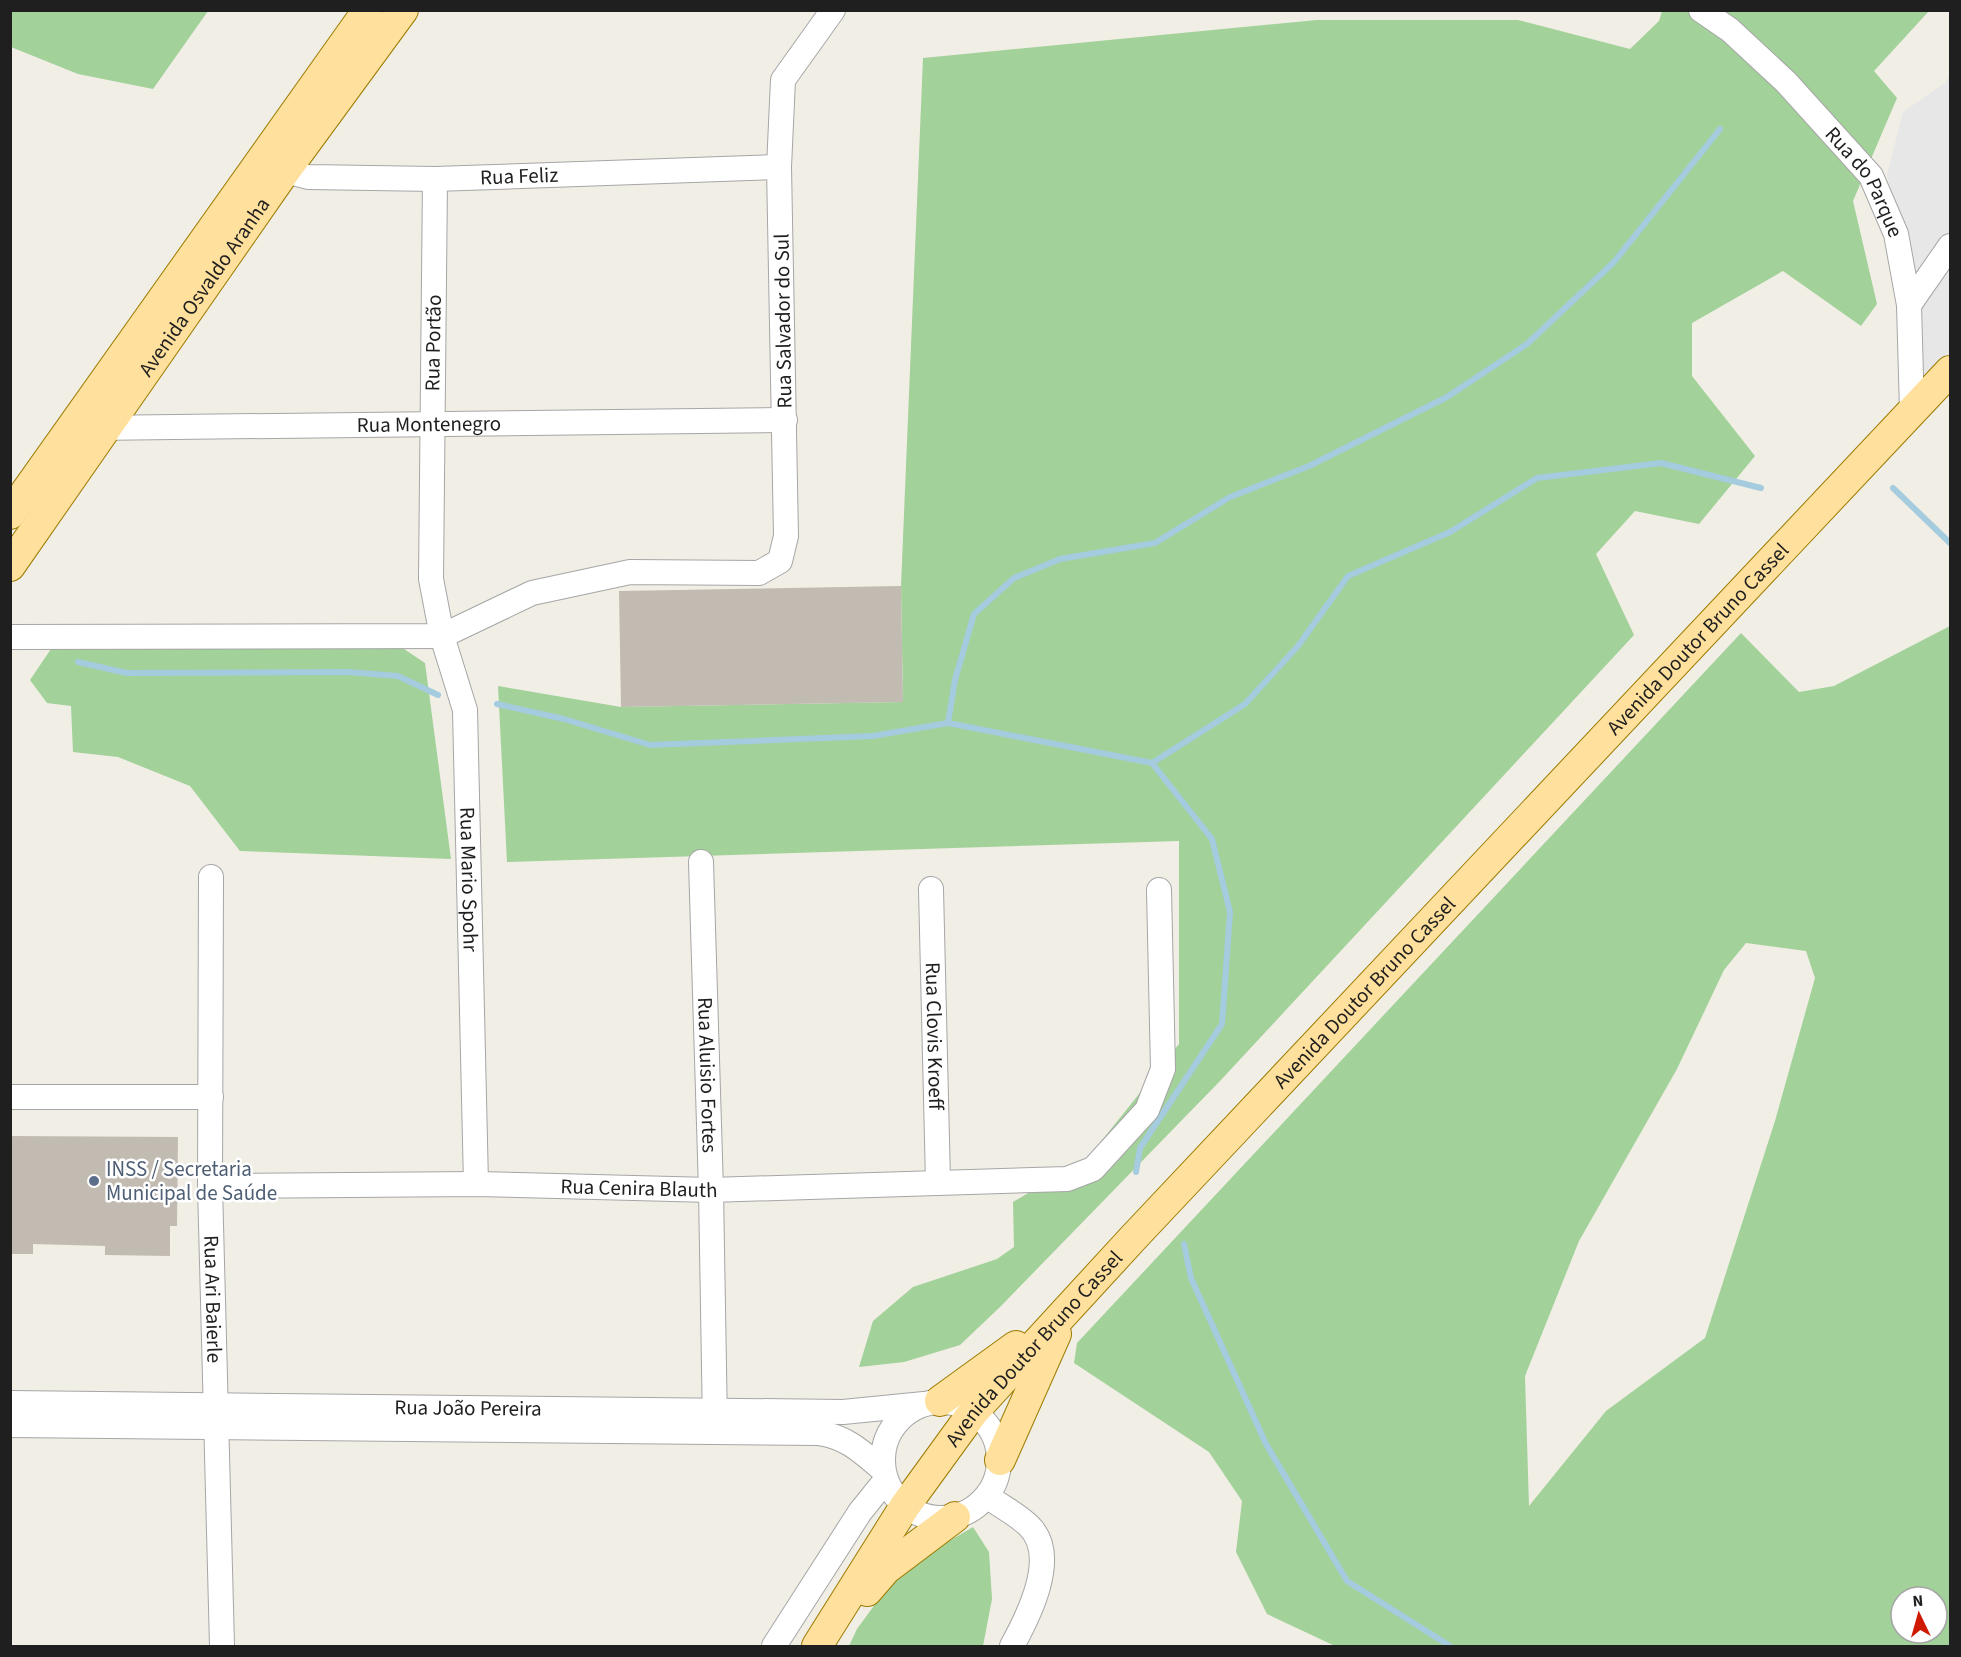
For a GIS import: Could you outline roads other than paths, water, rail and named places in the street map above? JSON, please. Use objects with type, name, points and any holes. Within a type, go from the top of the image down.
[{"type":"main road","name":"Avenida Osvaldo Aranha","points":[[10,566],[108,428],[274,165],[368,10]]},
{"type":"main road","name":"Avenida Osvaldo Aranha","points":[[10,514],[74,420],[274,165],[403,10]]},
{"type":"main road","name":"Avenida Doutor Bruno Cassel","points":[[818,1647],[905,1506],[974,1411],[1950,370]]},
{"type":"main road","points":[[932,1402],[1067,1310]]},
{"type":"main road","points":[[1000,1460],[1067,1310]]},
{"type":"main road","points":[[818,1647],[886,1569],[955,1517]]},
{"type":"street","name":"Rua Salvador do Sul","points":[[442,636],[532,593],[630,572],[759,573],[780,561],[786,536],[779,167],[783,80],[832,10]]},
{"type":"street","name":"Rua do Parque","points":[[1701,10],[1730,30],[1786,82],[1871,176],[1896,234],[1909,305],[1912,411]]},
{"type":"street","name":"Rua Feliz","points":[[274,165],[308,177],[435,179],[779,167]]},
{"type":"street","name":"Rua Portão","points":[[431,579],[435,179]]},
{"type":"street","points":[[1909,305],[1950,246]]},
{"type":"street","name":"Rua Montenegro","points":[[74,420],[90,428],[785,420]]},
{"type":"street","name":"Rua Mario Spohr","points":[[431,579],[442,636],[465,711],[476,1184]]},
{"type":"street","points":[[10,637],[442,636]]},
{"type":"street","name":"Rua Aluisio Fortes","points":[[701,862],[715,1421]]},
{"type":"street","name":"Rua Ari Baierle","points":[[211,877],[210,1186],[214,1416],[222,1647]]},
{"type":"street","name":"Rua Clovis Kroeff","points":[[931,889],[938,1182]]},
{"type":"street","name":"Rua Cenira Blauth","points":[[210,1186],[476,1184],[711,1190],[1067,1179],[1093,1169],[1147,1110],[1162,1069],[1159,890]]},
{"type":"street","points":[[10,1097],[211,1097]]},
{"type":"street","points":[[774,1647],[884,1475],[885,1441],[900,1417],[932,1402],[957,1403],[974,1411],[987,1423],[996,1440],[1000,1460],[997,1479],[987,1496],[973,1510],[955,1517],[936,1519],[917,1514],[905,1506]]},
{"type":"street","name":"Rua João Pereira","points":[[10,1403],[214,1416],[715,1421],[843,1412],[932,1402]]},
{"type":"street","name":"Rua João Pereira","points":[[10,1425],[214,1416]]},
{"type":"street","name":"Rua João Pereira","points":[[715,1421],[832,1434],[854,1445],[884,1475],[892,1493],[905,1506]]},
{"type":"street","points":[[987,1496],[1030,1527],[1040,1547],[1041,1582],[1029,1616],[1012,1647]]},
{"type":"waterway","points":[[948,723],[955,680],[974,614],[1014,578],[1060,559],[1155,543],[1230,497],[1309,466],[1447,397],[1527,344],[1614,262],[1720,129]]},
{"type":"waterway","points":[[1152,763],[1245,704],[1298,646],[1348,576],[1450,532],[1537,478],[1661,463],[1761,488]]},
{"type":"waterway","points":[[1893,488],[1950,543]]},
{"type":"waterway","points":[[78,662],[127,673],[348,672],[398,676],[438,695]]},
{"type":"waterway","points":[[497,704],[564,719],[650,745],[873,736],[948,723],[1152,763],[1212,839],[1230,912],[1222,1024],[1140,1148],[1136,1172]]},
{"type":"waterway","points":[[1184,1244],[1191,1278],[1266,1444],[1347,1581],[1450,1646]]},
{"type":"place","name":"INSS / Secretaria Municipal de Saúde","points":[[94,1181]]}]
